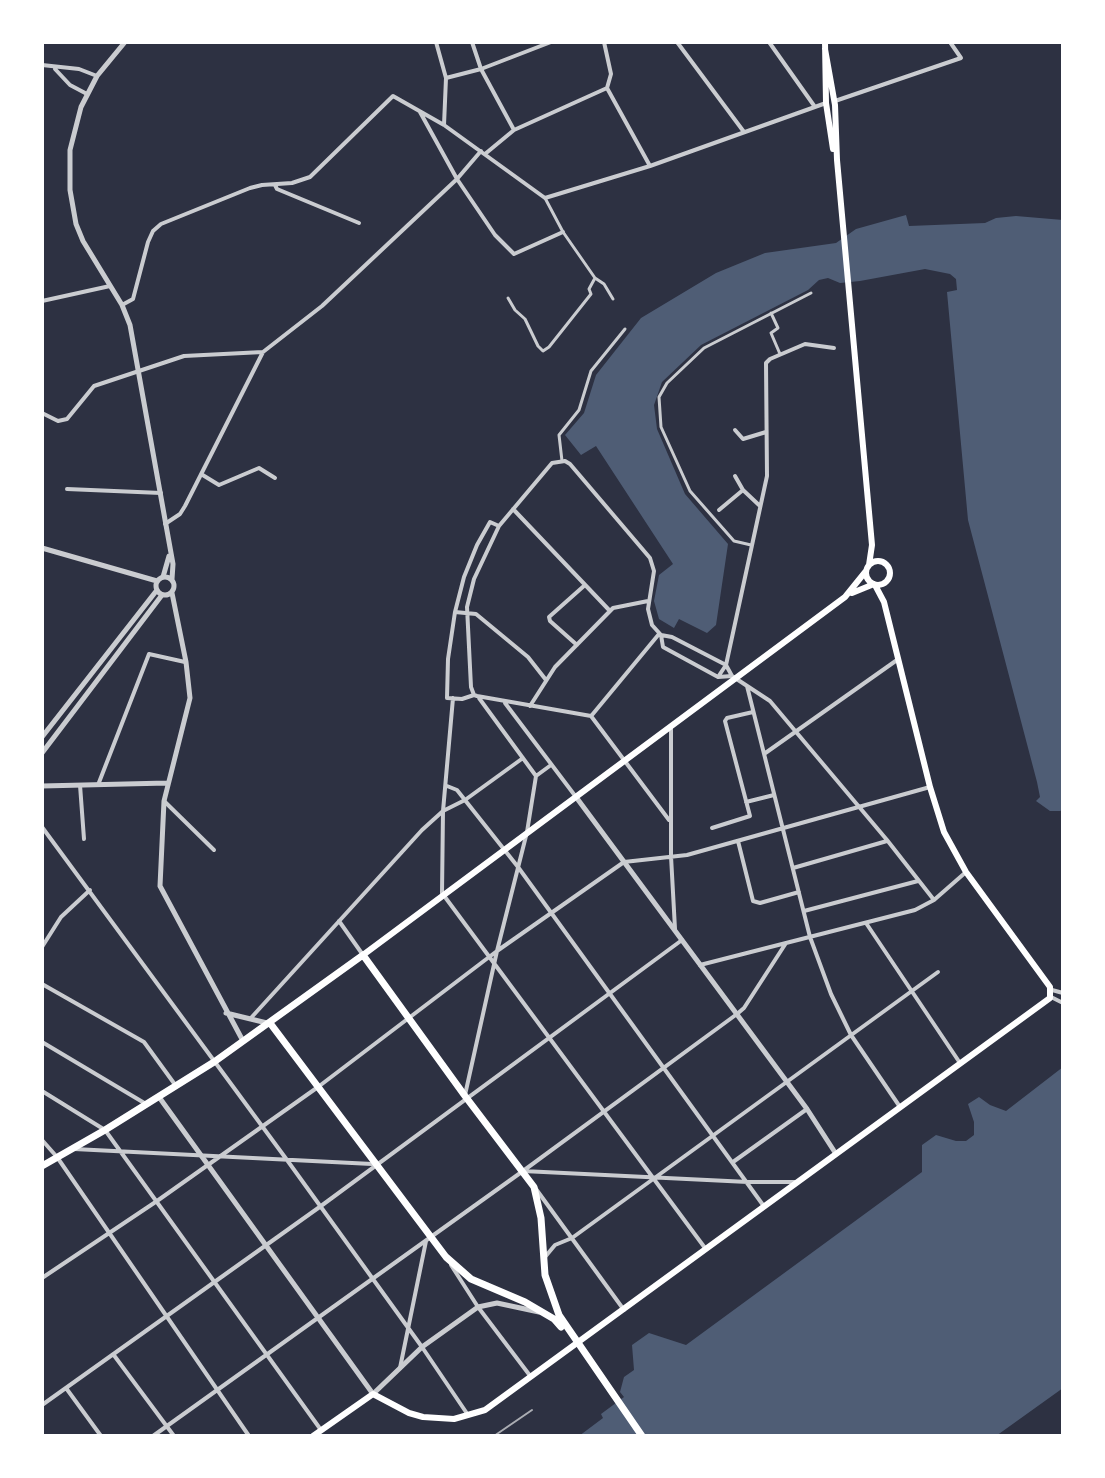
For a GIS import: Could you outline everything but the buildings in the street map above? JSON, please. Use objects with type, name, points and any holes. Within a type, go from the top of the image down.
[{"type":"main road","points":[[313,1436],[373,1394],[423,1417],[454,1419],[485,1410],[800,1182],[1051,993],[966,872],[944,832],[884,602],[867,579],[872,545],[842,222],[834,99],[825,45]]},
{"type":"main road","points":[[825,45],[826,101],[837,160]]},
{"type":"main road","points":[[826,101],[829,94],[834,99]]},
{"type":"main road","points":[[872,545],[889,571],[884,602]]},
{"type":"main road","points":[[845,597],[867,568],[881,562]]},
{"type":"main road","points":[[42,1166],[244,1043],[442,893],[845,597],[888,580]]},
{"type":"main road","points":[[363,955],[534,1187],[541,1218],[553,1316]]},
{"type":"main road","points":[[270,1023],[428,1240],[471,1279],[553,1316],[640,1436]]},
{"type":"street","points":[[125,42],[97,76],[75,125],[70,150],[70,190],[76,224],[130,325],[173,564],[175,587],[172,593],[186,662],[189,706],[164,801],[160,886],[225,1013],[244,1043]]},
{"type":"street","points":[[436,42],[446,78],[444,125]]},
{"type":"street","points":[[472,42],[481,69],[514,130]]},
{"type":"street","points":[[446,78],[481,69],[551,42]]},
{"type":"street","points":[[604,42],[611,74],[607,88],[650,166]]},
{"type":"street","points":[[677,42],[744,132]]},
{"type":"street","points":[[769,42],[815,107]]},
{"type":"street","points":[[834,99],[961,58],[950,42]]},
{"type":"street","points":[[42,65],[79,69],[97,76]]},
{"type":"street","points":[[54,67],[70,85],[87,94]]},
{"type":"street","points":[[164,524],[180,514],[263,352],[322,306],[483,153],[514,130],[607,88]]},
{"type":"street","points":[[122,305],[133,299],[148,242],[161,224],[250,188],[292,183],[314,174],[389,97],[396,96],[444,125],[545,198],[563,232],[613,299]]},
{"type":"street","points":[[545,198],[650,166],[826,101]]},
{"type":"street","points":[[419,110],[457,179],[495,235],[515,254],[563,232]]},
{"type":"street","points":[[275,184],[277,189],[359,223]]},
{"type":"street","points":[[508,298],[525,319],[543,351],[591,294],[589,289],[595,278]]},
{"type":"street","points":[[42,301],[110,286]]},
{"type":"street","points":[[751,545],[734,541],[690,491],[661,427],[658,405],[662,388],[704,348],[811,293]]},
{"type":"street","points":[[771,313],[778,328],[771,333],[781,355]]},
{"type":"street","points":[[562,461],[559,435],[579,410],[591,371],[625,329]]},
{"type":"street","points":[[718,677],[726,665],[768,468],[764,370],[770,359],[805,344],[834,348]]},
{"type":"street","points":[[42,413],[58,421],[67,419],[94,386],[171,359],[198,353],[263,352]]},
{"type":"street","points":[[735,430],[743,439],[766,432]]},
{"type":"street","points":[[536,776],[476,695],[467,613],[474,579],[499,526],[552,463],[562,461],[570,464],[650,558],[654,571],[648,601],[649,617],[660,634],[663,647],[718,677],[734,677]]},
{"type":"street","points":[[201,474],[219,485],[259,468],[275,478]]},
{"type":"street","points":[[735,476],[743,490],[760,506]]},
{"type":"street","points":[[67,489],[161,493]]},
{"type":"street","points":[[719,510],[743,490]]},
{"type":"street","points":[[513,509],[610,611]]},
{"type":"street","points":[[499,526],[490,522],[464,577],[448,659],[447,698],[476,695],[591,716],[671,822]]},
{"type":"street","points":[[42,548],[160,579],[172,579]]},
{"type":"street","points":[[42,753],[160,593],[160,579],[170,555]]},
{"type":"street","points":[[577,645],[549,617],[585,584]]},
{"type":"street","points":[[160,593],[172,593]]},
{"type":"street","points":[[42,737],[160,593]]},
{"type":"street","points":[[530,706],[555,667],[610,611],[621,605],[648,601]]},
{"type":"street","points":[[455,612],[476,614],[528,657],[546,680]]},
{"type":"street","points":[[660,634],[726,665],[734,677],[770,701],[934,900]]},
{"type":"street","points":[[591,716],[660,634]]},
{"type":"street","points":[[98,785],[149,654],[186,662]]},
{"type":"street","points":[[764,754],[899,659]]},
{"type":"street","points":[[747,686],[810,937],[831,994],[851,1035],[900,1107]]},
{"type":"street","points":[[453,698],[443,811],[442,893],[706,1250]]},
{"type":"street","points":[[504,701],[807,1109],[836,1154]]},
{"type":"street","points":[[712,828],[748,818],[750,814],[725,721],[753,712]]},
{"type":"street","points":[[671,727],[671,856],[675,931]]},
{"type":"street","points":[[250,1019],[422,830],[443,811],[465,800],[523,758]]},
{"type":"street","points":[[466,1098],[494,964],[527,832],[536,776],[551,765]]},
{"type":"street","points":[[42,786],[167,783]]},
{"type":"street","points":[[80,785],[84,839]]},
{"type":"street","points":[[446,786],[457,790],[518,867],[765,1207]]},
{"type":"street","points":[[42,1278],[318,1087],[497,951],[624,862],[687,855],[930,787]]},
{"type":"street","points":[[746,802],[774,795]]},
{"type":"street","points":[[164,801],[214,850]]},
{"type":"street","points":[[42,827],[321,1206],[469,1416]]},
{"type":"street","points":[[793,868],[887,840]]},
{"type":"street","points":[[738,841],[753,901],[760,903],[799,892]]},
{"type":"street","points":[[700,965],[915,910],[934,900],[966,872]]},
{"type":"street","points":[[804,911],[918,881]]},
{"type":"street","points":[[42,947],[45,936],[61,917],[90,890]]},
{"type":"street","points":[[339,921],[363,955]]},
{"type":"street","points":[[866,923],[960,1063]]},
{"type":"street","points":[[42,1405],[321,1206],[682,940]]},
{"type":"street","points":[[153,1436],[737,1014],[786,943]]},
{"type":"street","points":[[544,1259],[555,1245],[572,1238],[938,972]]},
{"type":"street","points":[[42,996],[44,986],[144,1042],[176,1086]]},
{"type":"street","points":[[1051,993],[1063,993]]},
{"type":"street","points":[[1051,993],[1063,1003]]},
{"type":"street","points":[[225,1013],[270,1023]]},
{"type":"street","points":[[42,1042],[146,1104]]},
{"type":"street","points":[[42,1091],[105,1130],[321,1430]]},
{"type":"street","points":[[158,1096],[373,1394],[422,1347],[478,1307],[497,1303],[553,1316]]},
{"type":"street","points":[[733,1162],[807,1109]]},
{"type":"street","points":[[42,1140],[57,1157],[249,1436]]},
{"type":"street","points":[[73,1149],[375,1164]]},
{"type":"street","points":[[523,1171],[800,1182]]},
{"type":"street","points":[[534,1187],[624,1310]]},
{"type":"street","points":[[400,1368],[428,1240]]},
{"type":"street","points":[[446,1257],[478,1307],[531,1377]]},
{"type":"street","points":[[113,1354],[174,1436]]},
{"type":"street","points":[[66,1388],[101,1436]]},
{"type":"water","points":[[906,215],[909,226],[985,223],[996,218],[1016,216],[1063,220],[1063,810],[1060,811],[1050,811],[1036,801],[1040,797],[1037,782],[968,520],[947,292],[957,290],[956,279],[950,274],[925,269],[860,281],[840,283],[828,278],[819,280],[808,290],[701,345],[662,382],[654,405],[657,429],[685,494],[728,544],[716,625],[707,633],[679,619],[674,628],[659,619],[654,601],[659,575],[673,564],[596,446],[581,455],[565,435],[584,413],[596,375],[641,318],[716,273],[765,253],[836,243],[856,229]]},
{"type":"water","points":[[1063,1067],[1063,1388],[996,1436],[579,1436],[624,1397],[620,1392],[624,1377],[634,1370],[632,1345],[649,1333],[686,1345],[922,1172],[922,1145],[936,1135],[966,1141],[974,1135],[974,1122],[968,1104],[979,1097],[1006,1111]]},
{"type":"railway","points":[[494,1436],[532,1410]]}]
